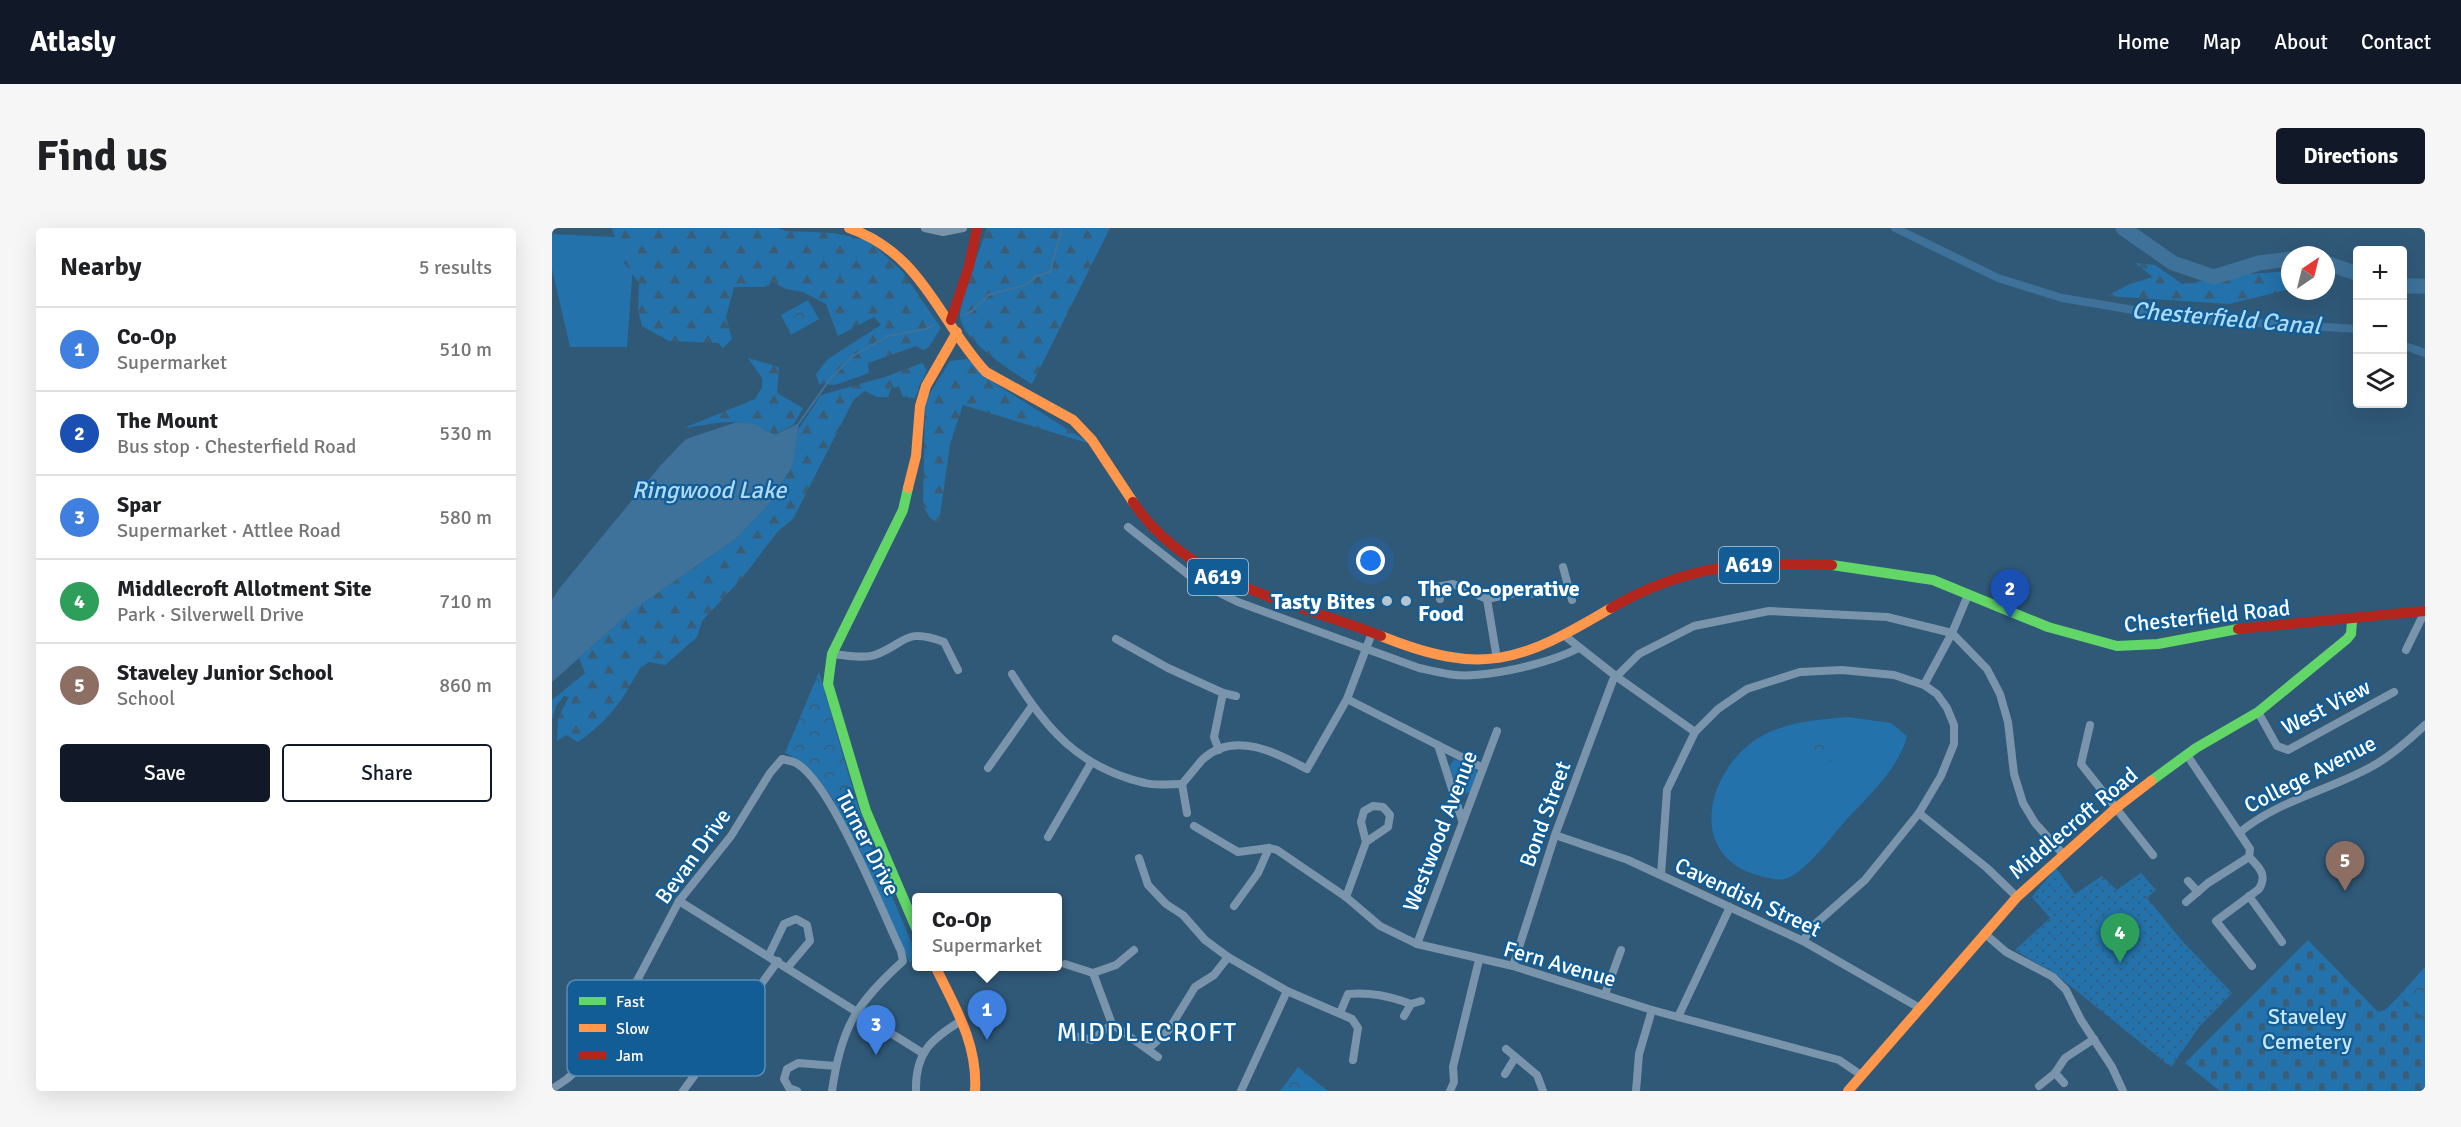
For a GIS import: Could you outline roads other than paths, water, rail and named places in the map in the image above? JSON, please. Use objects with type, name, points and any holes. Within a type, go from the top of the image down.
[{"type":"main road","name":"A619","points":[[849,228],[873,232],[916,272],[951,320],[957,332]]},
{"type":"main road","points":[[951,320],[969,266],[977,228]]},
{"type":"main road","points":[[912,919],[866,811],[828,684],[832,654],[903,510],[916,456],[920,406],[926,386],[957,332]]},
{"type":"main road","name":"Chesterfield Road","points":[[957,332],[986,372],[1073,420],[1092,440],[1145,520],[1181,553],[1213,574],[1238,586],[1425,653],[1458,660],[1497,658],[1565,636],[1659,583],[1717,566],[1854,568],[1925,579],[2079,637],[2128,647],[2148,646],[2223,631],[2352,621],[2425,611]]},
{"type":"main road","name":"Middlecroft Road","points":[[1848,1091],[1984,933],[2017,897],[2062,854],[2116,808],[2187,755],[2258,712],[2347,639],[2351,634],[2352,621]]},
{"type":"main road","points":[[937,971],[972,1044],[978,1072],[975,1091]]},
{"type":"street","points":[[925,228],[943,232],[963,228]]},
{"type":"street","points":[[1128,528],[1199,583],[1238,602],[1367,650],[1447,675],[1474,676],[1563,656],[1579,648]]},
{"type":"street","points":[[1563,567],[1567,590],[1572,600]]},
{"type":"street","points":[[1440,599],[1435,587],[1453,584],[1486,599],[1519,592],[1537,594],[1567,590]]},
{"type":"street","points":[[1924,685],[1952,633],[1968,595]]},
{"type":"street","points":[[1486,599],[1497,658]]},
{"type":"street","name":"Bond Street","points":[[1513,966],[1555,835],[1613,680],[1639,654],[1694,626],[1769,611],[1887,617],[1952,633]]},
{"type":"street","points":[[2406,650],[2425,611]]},
{"type":"street","points":[[1182,784],[1204,759],[1219,750],[1240,745],[1271,750],[1307,769],[1347,699],[1372,633]]},
{"type":"street","points":[[1952,633],[1987,669],[1991,677],[2008,722],[2014,774],[2023,803],[2035,824],[2062,854]]},
{"type":"street","points":[[832,654],[873,656],[903,638],[924,634],[944,642],[958,670]]},
{"type":"street","points":[[1565,636],[1617,677],[1695,732]]},
{"type":"street","points":[[1116,639],[1168,668],[1223,693],[1236,696]]},
{"type":"street","points":[[1661,875],[1667,790],[1695,732],[1718,709],[1747,689],[1800,672],[1842,670],[1894,675],[1924,685],[1937,694],[1947,708],[1954,725],[1954,744],[1941,777],[1919,813],[1865,880],[1813,926],[1803,941]]},
{"type":"street","points":[[1012,674],[1032,706],[1060,740],[1091,763],[1146,783],[1182,784]]},
{"type":"street","name":"West View","points":[[2258,712],[2277,746],[2288,750],[2394,692]]},
{"type":"street","points":[[1219,750],[1214,737],[1223,693]]},
{"type":"street","points":[[1347,699],[1483,768]]},
{"type":"street","points":[[988,768],[1032,706]]},
{"type":"street","points":[[2090,725],[2081,764],[2153,855]]},
{"type":"street","name":"College Avenue","points":[[2238,833],[2249,824],[2298,798],[2372,767],[2425,725]]},
{"type":"street","name":"Westwood Avenue","points":[[1417,944],[1497,731]]},
{"type":"street","points":[[1438,745],[1462,820]]},
{"type":"street","points":[[2186,902],[2249,857],[2250,849],[2187,755]]},
{"type":"street","name":"Bevan Drive","points":[[637,980],[679,900],[731,836],[770,773],[782,759]]},
{"type":"street","name":"Turner Drive","points":[[782,759],[796,763],[812,777],[835,810],[901,951],[903,961],[870,992],[856,1012]]},
{"type":"street","points":[[1048,837],[1091,763]]},
{"type":"street","points":[[1182,784],[1187,813]]},
{"type":"street","points":[[1346,897],[1366,842],[1361,822],[1364,811],[1373,806],[1383,807],[1390,815],[1388,827],[1366,842]]},
{"type":"street","points":[[1919,813],[1987,868],[2017,897]]},
{"type":"street","points":[[1194,826],[1238,852],[1269,848]]},
{"type":"street","name":"Cavendish Street","points":[[1555,835],[1628,860],[1803,941],[1918,1007]]},
{"type":"street","points":[[1234,906],[1258,873],[1269,848]]},
{"type":"street","name":"Fern Avenue","points":[[1269,848],[1277,849],[1346,897],[1380,926],[1417,944],[1513,966],[1652,1010],[1839,1060],[1861,1075]]},
{"type":"street","points":[[2249,857],[2262,871],[2264,882],[2216,921],[2252,966]]},
{"type":"street","points":[[1139,858],[1148,885],[1166,904],[1183,915],[1205,940],[1228,957],[1287,991],[1352,1019],[1358,1028],[1353,1060]]},
{"type":"street","points":[[2188,881],[2198,892]]},
{"type":"street","points":[[2248,896],[2282,942]]},
{"type":"street","points":[[679,900],[921,1052]]},
{"type":"street","points":[[1678,1017],[1730,907]]},
{"type":"street","points":[[769,955],[784,924],[796,919],[807,925],[810,941],[788,967]]},
{"type":"street","points":[[1984,933],[2006,952],[2053,977],[2066,990],[2112,1066],[2123,1091]]},
{"type":"street","points":[[1065,964],[1094,974],[1116,966],[1127,953],[1134,950]]},
{"type":"street","points":[[1605,994],[1621,950]]},
{"type":"street","points":[[1148,1049],[1167,1031],[1195,987],[1214,975],[1228,957]]},
{"type":"street","points":[[1450,1091],[1454,1082],[1453,1067],[1479,960]]},
{"type":"street","points":[[764,980],[778,961]]},
{"type":"street","points":[[1094,974],[1112,1024],[1158,1057]]},
{"type":"street","points":[[1241,1091],[1287,991]]},
{"type":"street","points":[[1340,1013],[1348,994],[1366,992],[1390,996],[1411,1004],[1421,1001]]},
{"type":"street","points":[[1404,1016],[1411,1004]]},
{"type":"street","points":[[1636,1091],[1638,1054],[1652,1010]]},
{"type":"street","points":[[832,1091],[843,1036],[856,1012]]},
{"type":"street","points":[[916,1091],[921,1052],[941,1033],[961,1021]]},
{"type":"street","points":[[1074,1036],[1092,1040],[1112,1024]]},
{"type":"street","points":[[2039,1086],[2055,1073],[2065,1058],[2094,1039]]},
{"type":"street","points":[[1506,1049],[1537,1075],[1544,1091]]},
{"type":"street","points":[[1505,1074],[1515,1058]]},
{"type":"street","points":[[797,1091],[789,1088],[784,1079],[787,1069],[798,1063],[836,1066]]},
{"type":"street","points":[[2055,1073],[2064,1083]]},
{"type":"street","name":"Bevan Drive","points":[[552,1089],[570,1076]]},
{"type":"street","points":[[684,1091],[695,1076]]},
{"type":"water","name":"Ringwood Lake","points":[[737,422],[754,424],[775,435],[799,423],[793,465],[769,504],[737,538],[633,610],[552,682],[552,600],[559,589],[661,465],[686,439]]},
{"type":"waterway","points":[[964,315],[972,311],[988,295],[1026,285],[1036,276],[1050,272],[1062,228]]},
{"type":"waterway","name":"Chesterfield Canal","points":[[1895,228],[1998,278],[2062,298],[2187,319],[2353,329]]},
{"type":"waterway","points":[[2123,228],[2173,263],[2214,277],[2259,263],[2281,260]]},
{"type":"waterway","points":[[2335,266],[2353,272]]},
{"type":"waterway","points":[[2407,286],[2425,286]]},
{"type":"waterway","points":[[799,423],[830,379],[853,356],[888,336],[926,329],[934,325]]},
{"type":"waterway","name":"Chesterfield Canal","points":[[2407,347],[2425,353]]},
{"type":"place","name":"Tasty Bites","points":[[1387,601]]},
{"type":"place","name":"The Co-operative Food","points":[[1406,601]]},
{"type":"place","name":"The Mount","points":[[2010,619]]},
{"type":"place","name":"Staveley Junior School","points":[[2345,891]]},
{"type":"place","name":"Middlecroft Allotment Site","points":[[2120,963]]},
{"type":"place","name":"Co-Op","points":[[987,1040]]},
{"type":"place","name":"Spar","points":[[876,1055]]},
{"type":"district","name":"MIDDLECROFT","points":[[1147,1033]]},
{"type":"park label","name":"Staveley Cemetery","points":[[2307,1028]]}]
